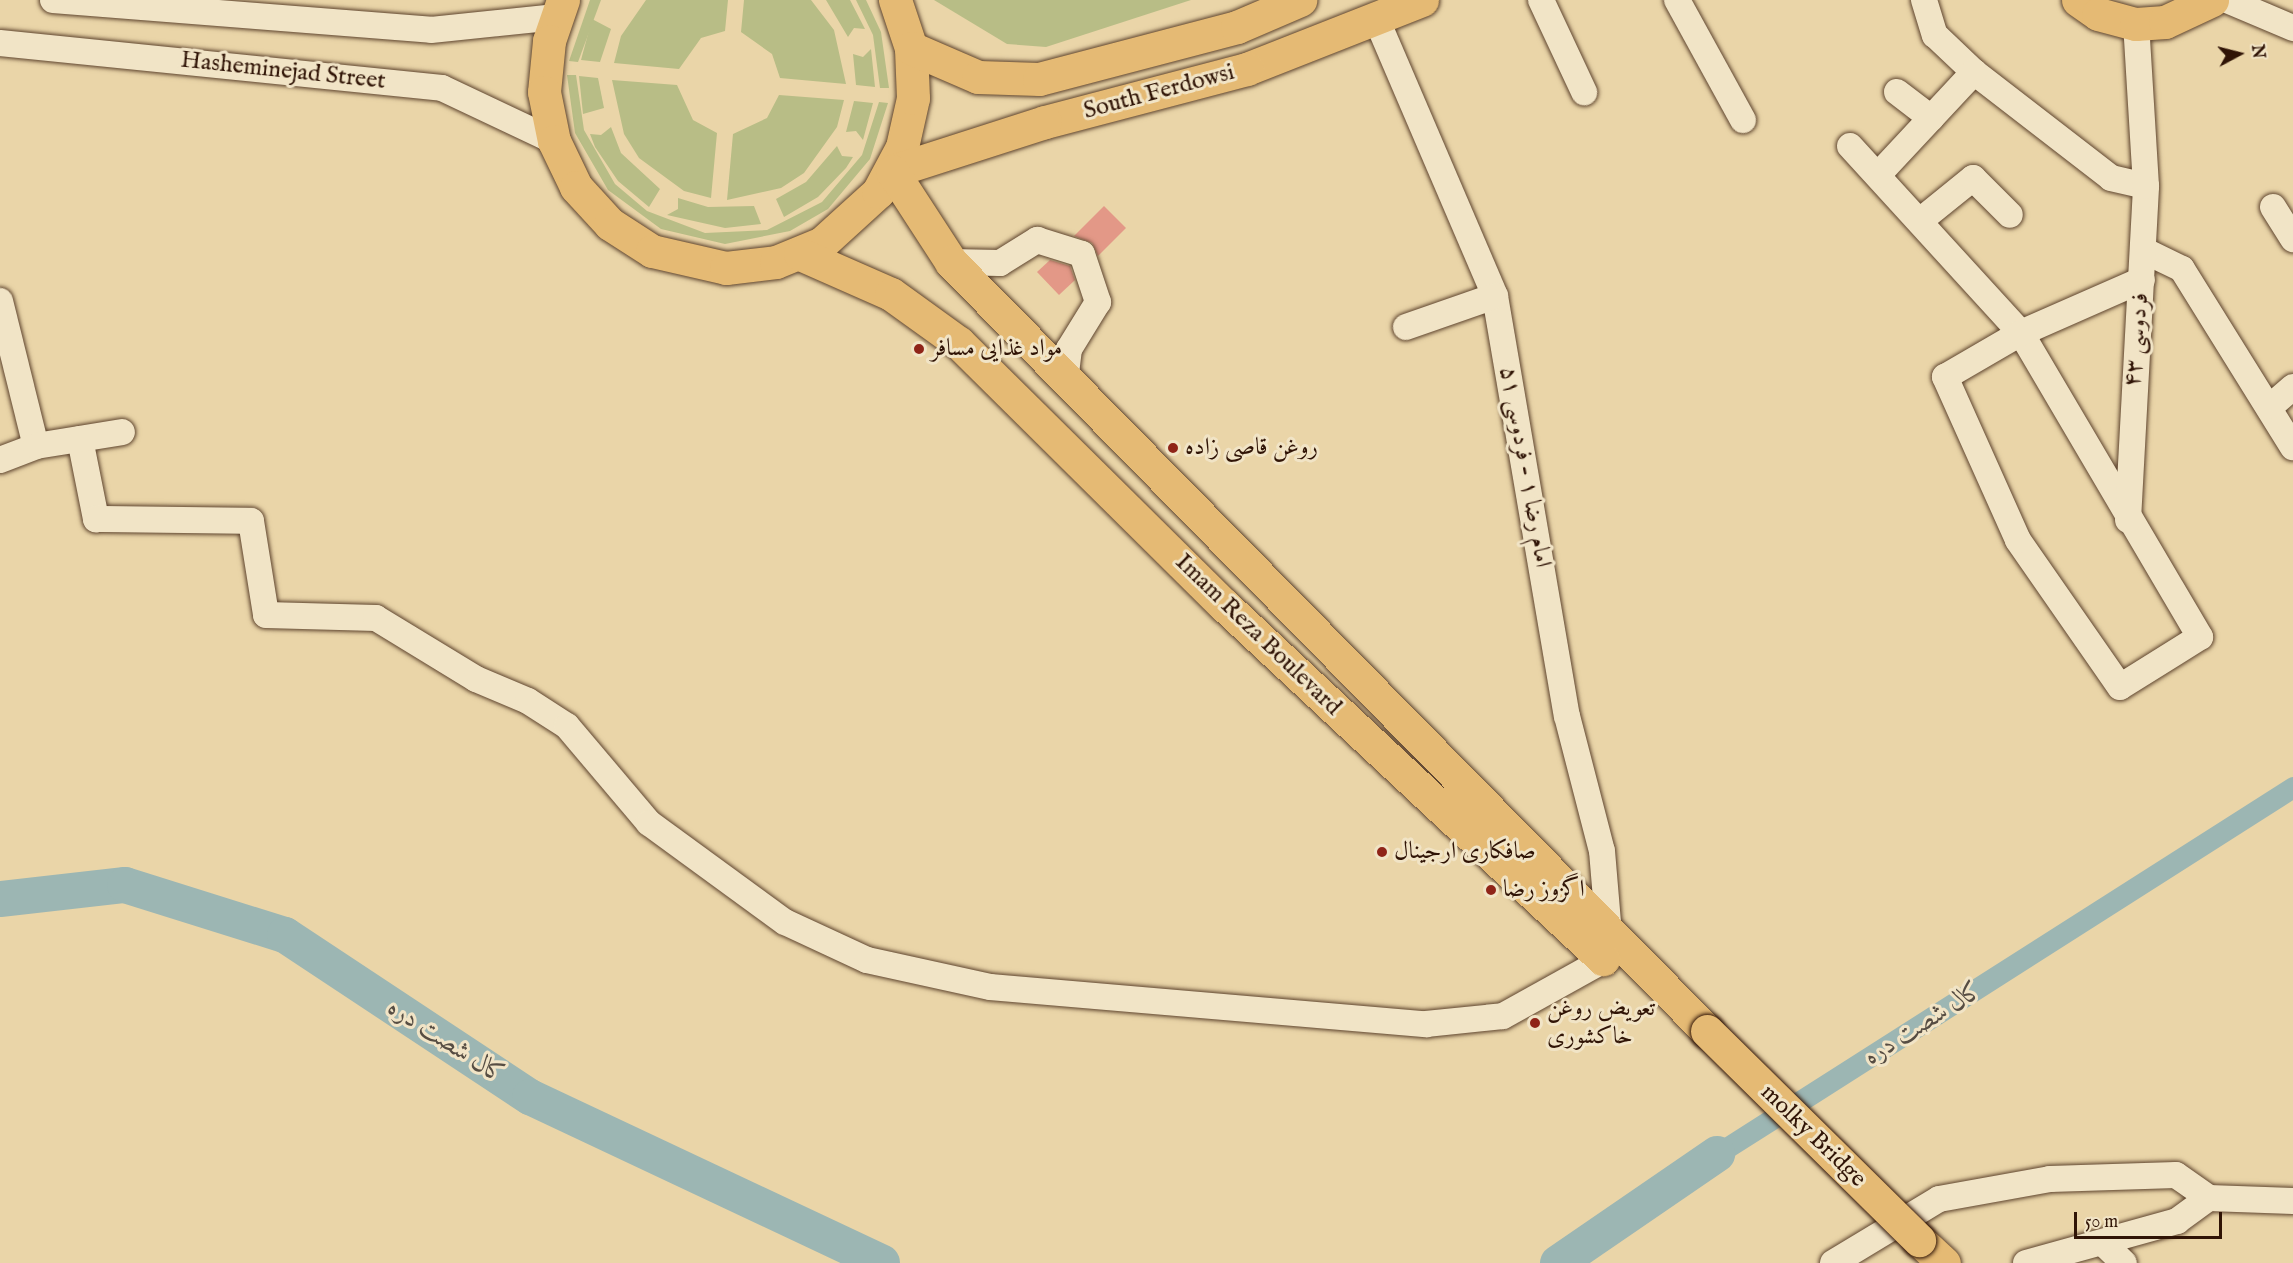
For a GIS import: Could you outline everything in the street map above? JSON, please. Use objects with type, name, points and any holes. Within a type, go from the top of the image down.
[{"type":"main road","points":[[560,8],[544,92],[554,141],[592,207],[652,251],[726,268],[800,254],[843,228],[892,171],[911,115],[911,48],[895,0]]},
{"type":"main road","name":"South Ferdowsi","points":[[911,48],[978,77],[1039,79],[1237,27],[1300,0]]},
{"type":"main road","name":"South Ferdowsi","points":[[892,171],[1045,122],[1247,69],[1422,0]]},
{"type":"main road","points":[[2078,0],[2098,14],[2136,24],[2165,22],[2212,0]]},
{"type":"main road","name":"Imam Reza Boulevard","points":[[892,171],[951,262],[1254,574],[1606,948]]},
{"type":"main road","name":"Imam Reza Boulevard","points":[[800,254],[891,294],[959,343],[1224,605],[1606,948],[1702,1038]]},
{"type":"main road","points":[[1224,605],[1254,574]]},
{"type":"main road","name":"molky Bridge","points":[[1702,1038],[1915,1252],[1944,1263]]},
{"type":"street","name":"Hasheminejad Street","points":[[53,0],[431,30],[560,8]]},
{"type":"street","points":[[1540,0],[1584,92]]},
{"type":"street","points":[[1677,0],[1743,120]]},
{"type":"street","points":[[1924,0],[1935,35],[1974,72],[2111,178],[2146,186]]},
{"type":"street","points":[[2227,0],[2293,28]]},
{"type":"street","name":"امام رضا ۱ - فردوسی ۵۱","points":[[1376,18],[1495,296],[1567,716],[1602,851],[1606,948]]},
{"type":"street","name":"فردوسی ۴۳","points":[[2128,521],[2145,251],[2146,186],[2136,24]]},
{"type":"street","name":"Hasheminejad Street","points":[[0,43],[442,88],[554,141]]},
{"type":"street","points":[[1878,175],[1974,72]]},
{"type":"street","points":[[1897,92],[1931,118]]},
{"type":"street","points":[[1851,146],[1921,220],[2021,333],[2128,521],[2200,638],[2120,687],[2018,540],[1945,378],[2021,333],[2142,280]]},
{"type":"street","points":[[1921,220],[1973,178],[2010,215]]},
{"type":"street","points":[[2273,207],[2293,239]]},
{"type":"street","points":[[951,262],[1000,263],[1037,240],[1082,254],[1098,302],[1069,349],[1065,380]]},
{"type":"street","points":[[2145,251],[2182,269],[2271,406],[2293,447]]},
{"type":"street","points":[[1406,327],[1495,296]]},
{"type":"street","points":[[0,304],[36,446]]},
{"type":"street","points":[[2271,406],[2293,387]]},
{"type":"street","points":[[0,460],[36,446],[122,432]]},
{"type":"street","points":[[80,439],[96,519],[251,521],[266,615],[376,618],[476,679],[528,701],[567,726],[649,824],[785,922],[867,960],[990,987],[1426,1024],[1503,1016],[1606,948]]},
{"type":"street","points":[[1833,1263],[1939,1199],[2050,1179],[2176,1175],[2209,1198],[2293,1201]]},
{"type":"street","points":[[2026,1263],[2177,1221],[2209,1198]]},
{"type":"street","points":[[2076,1263],[2103,1243]]},
{"type":"street","points":[[2103,1243],[2124,1263]]},
{"type":"green space","points":[[590,0],[601,0],[578,62],[569,61]]},
{"type":"green space","points":[[646,0],[728,0],[725,31],[701,38],[679,69],[614,63],[621,36]]},
{"type":"green space","points":[[744,0],[811,0],[834,30],[846,84],[780,78],[772,54],[741,32]]},
{"type":"green space","points":[[826,0],[850,0],[865,29],[854,28],[848,37]]},
{"type":"green space","points":[[856,0],[866,0],[881,32],[889,88],[880,88],[873,35]]},
{"type":"green space","points":[[934,0],[1191,0],[1046,47],[1007,44]]},
{"type":"green space","points":[[592,19],[611,29],[600,62],[581,60]]},
{"type":"green space","points":[[871,49],[875,87],[856,85],[853,54],[863,57]]},
{"type":"green space","points":[[567,75],[576,75],[584,130],[615,184],[647,211],[705,233],[767,230],[822,202],[862,155],[879,102],[888,103],[870,159],[828,209],[790,231],[725,244],[661,229],[608,190],[575,133]]},
{"type":"green space","points":[[579,76],[598,78],[604,108],[583,114]]},
{"type":"green space","points":[[612,80],[677,85],[693,120],[717,133],[711,198],[684,191],[639,158],[624,134]]},
{"type":"green space","points":[[779,95],[844,100],[837,127],[804,173],[781,188],[727,200],[733,134],[767,118]]},
{"type":"green space","points":[[854,101],[873,103],[863,140],[856,131],[846,132]]},
{"type":"green space","points":[[611,127],[621,153],[660,189],[649,207],[618,181],[595,147],[590,134],[601,135]]},
{"type":"green space","points":[[837,146],[842,156],[853,157],[846,168],[818,197],[784,217],[776,199],[806,182]]},
{"type":"green space","points":[[678,198],[708,207],[754,206],[761,224],[725,228],[667,215],[678,209]]},
{"type":"building","points":[[1104,206],[1126,228],[1098,256],[1092,243],[1074,236]]},
{"type":"building","points":[[1050,260],[1070,266],[1075,280],[1059,295],[1037,272]]},
{"type":"waterway","name":"کال شصت دره","points":[[1717,1154],[2293,787]]},
{"type":"waterway","name":"کال شصت دره","points":[[0,899],[125,885],[285,935],[530,1097],[882,1263]]},
{"type":"waterway","name":"کال شصت دره","points":[[1558,1263],[1717,1154]]},
{"type":"place","name":"مواد غذایی مسافر","points":[[919,349]]},
{"type":"place","name":"روغن قاصی زاده","points":[[1173,448]]},
{"type":"place","name":"صافکاری ارجینال","points":[[1382,852]]},
{"type":"place","name":"اگزوز رضا","points":[[1491,890]]},
{"type":"place","name":"تعویض روغن خاکشوری","points":[[1535,1023]]}]
